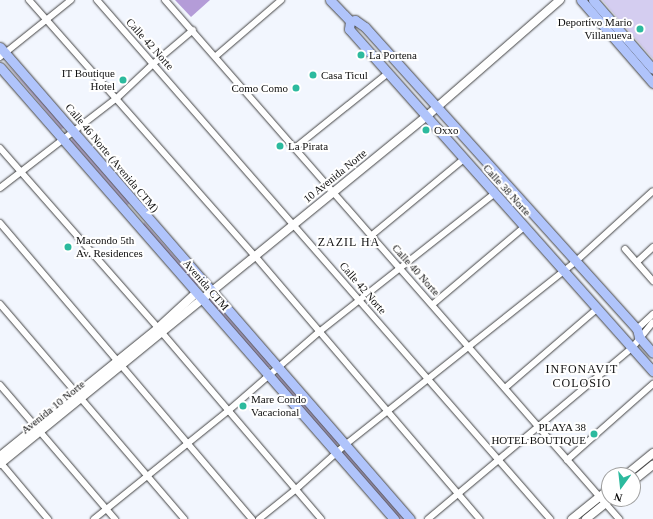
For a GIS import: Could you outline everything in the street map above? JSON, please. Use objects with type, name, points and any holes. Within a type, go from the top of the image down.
[{"type":"main road","name":"Calle 38 Norte","points":[[330,0],[350,21]]},
{"type":"main road","points":[[581,0],[648,67]]},
{"type":"main road","points":[[593,0],[648,67],[653,83]]},
{"type":"main road","name":"Calle 38 Norte","points":[[350,21],[355,20],[365,27],[429,100],[438,107],[506,186],[638,333],[653,353]]},
{"type":"main road","name":"Calle 38 Norte","points":[[350,21],[349,29],[428,116],[494,194],[653,372]]},
{"type":"main road","name":"Calle 46 Norte (Avenida CTM)","points":[[2,52],[74,132],[142,220],[207,288]]},
{"type":"main road","name":"Avenida CTM","points":[[0,67],[64,140],[142,220],[199,296],[394,519]]},
{"type":"main road","points":[[494,194],[506,186]]},
{"type":"main road","name":"Avenida CTM","points":[[207,288],[410,519]]},
{"type":"street","points":[[29,0],[117,98],[248,250],[255,256],[480,519]]},
{"type":"street","points":[[2,52],[71,0]]},
{"type":"street","name":"Calle 42 Norte","points":[[97,0],[154,63],[550,519]]},
{"type":"street","name":"Calle 40 Norte","points":[[165,0],[332,188],[400,269],[433,304],[599,497]]},
{"type":"street","points":[[216,56],[281,0]]},
{"type":"street","name":"10 Avenida Norte","points":[[119,364],[207,288],[255,256],[332,188],[428,116],[560,0]]},
{"type":"street","points":[[0,188],[117,98],[154,63],[193,30]]},
{"type":"street","points":[[296,147],[388,73]]},
{"type":"street","points":[[0,148],[160,330],[321,519]]},
{"type":"street","points":[[372,235],[464,159]]},
{"type":"street","points":[[258,519],[295,490],[345,444],[575,262],[653,191]]},
{"type":"street","points":[[94,519],[228,411],[268,374],[494,194]]},
{"type":"street","points":[[0,223],[252,519]]},
{"type":"street","points":[[433,304],[524,227]]},
{"type":"street","points":[[637,262],[653,247]]},
{"type":"street","points":[[625,249],[653,281]]},
{"type":"street","points":[[0,304],[184,519]]},
{"type":"street","points":[[505,388],[597,309]]},
{"type":"street","points":[[428,519],[458,492],[632,348],[638,333],[653,314]]},
{"type":"street","points":[[638,333],[653,322]]},
{"type":"street","name":"Avenida 10 Norte","points":[[0,462],[78,396],[119,364]]},
{"type":"street","points":[[0,384],[115,519]]},
{"type":"street","points":[[567,460],[653,384]]},
{"type":"street","points":[[636,467],[653,453]]},
{"type":"street","points":[[0,462],[48,519]]},
{"type":"street","points":[[641,476],[653,466]]},
{"type":"street","points":[[572,519],[599,497]]},
{"type":"street","points":[[586,519],[601,507]]},
{"type":"street","name":"Calle 40 Norte","points":[[612,507],[619,519]]},
{"type":"shaded area","points":[[175,0],[210,0],[191,17]]},
{"type":"shaded area","name":"Deportivo Mario Villanueva","points":[[602,0],[653,0],[653,59]]},
{"type":"shaded area","points":[[4,61],[64,126],[64,128],[61,129]]},
{"type":"shaded area","points":[[73,138],[130,202],[129,204],[127,205],[71,141]]},
{"type":"shaded area","points":[[144,222],[199,284],[196,287],[143,225]]},
{"type":"shaded area","points":[[209,296],[271,365],[271,367],[266,367],[207,299]]},
{"type":"shaded area","points":[[278,374],[338,442],[337,446],[275,377]]},
{"type":"shaded area","points":[[345,451],[406,519],[400,519],[342,453]]},
{"type":"place","name":"Deportivo Mario Villanueva","points":[[640,29]]},
{"type":"place","name":"La Portena","points":[[361,55]]},
{"type":"place","name":"Casa Ticul","points":[[313,75]]},
{"type":"place","name":"IT Boutique Hotel","points":[[123,80]]},
{"type":"place","name":"Como Como","points":[[296,88]]},
{"type":"place","name":"Oxxo","points":[[426,130]]},
{"type":"place","name":"La Pirata","points":[[280,146]]},
{"type":"place","name":"Macondo 5th Av. Residences","points":[[68,247]]},
{"type":"place","name":"Mare Condo Vacacional","points":[[243,406]]},
{"type":"place","name":"PLAYA 38 HOTEL BOUTIQUE","points":[[594,434]]},
{"type":"district","name":"ZAZIL HA","points":[[349,243]]},
{"type":"district","name":"INFONAVIT COLOSIO","points":[[582,377]]}]
